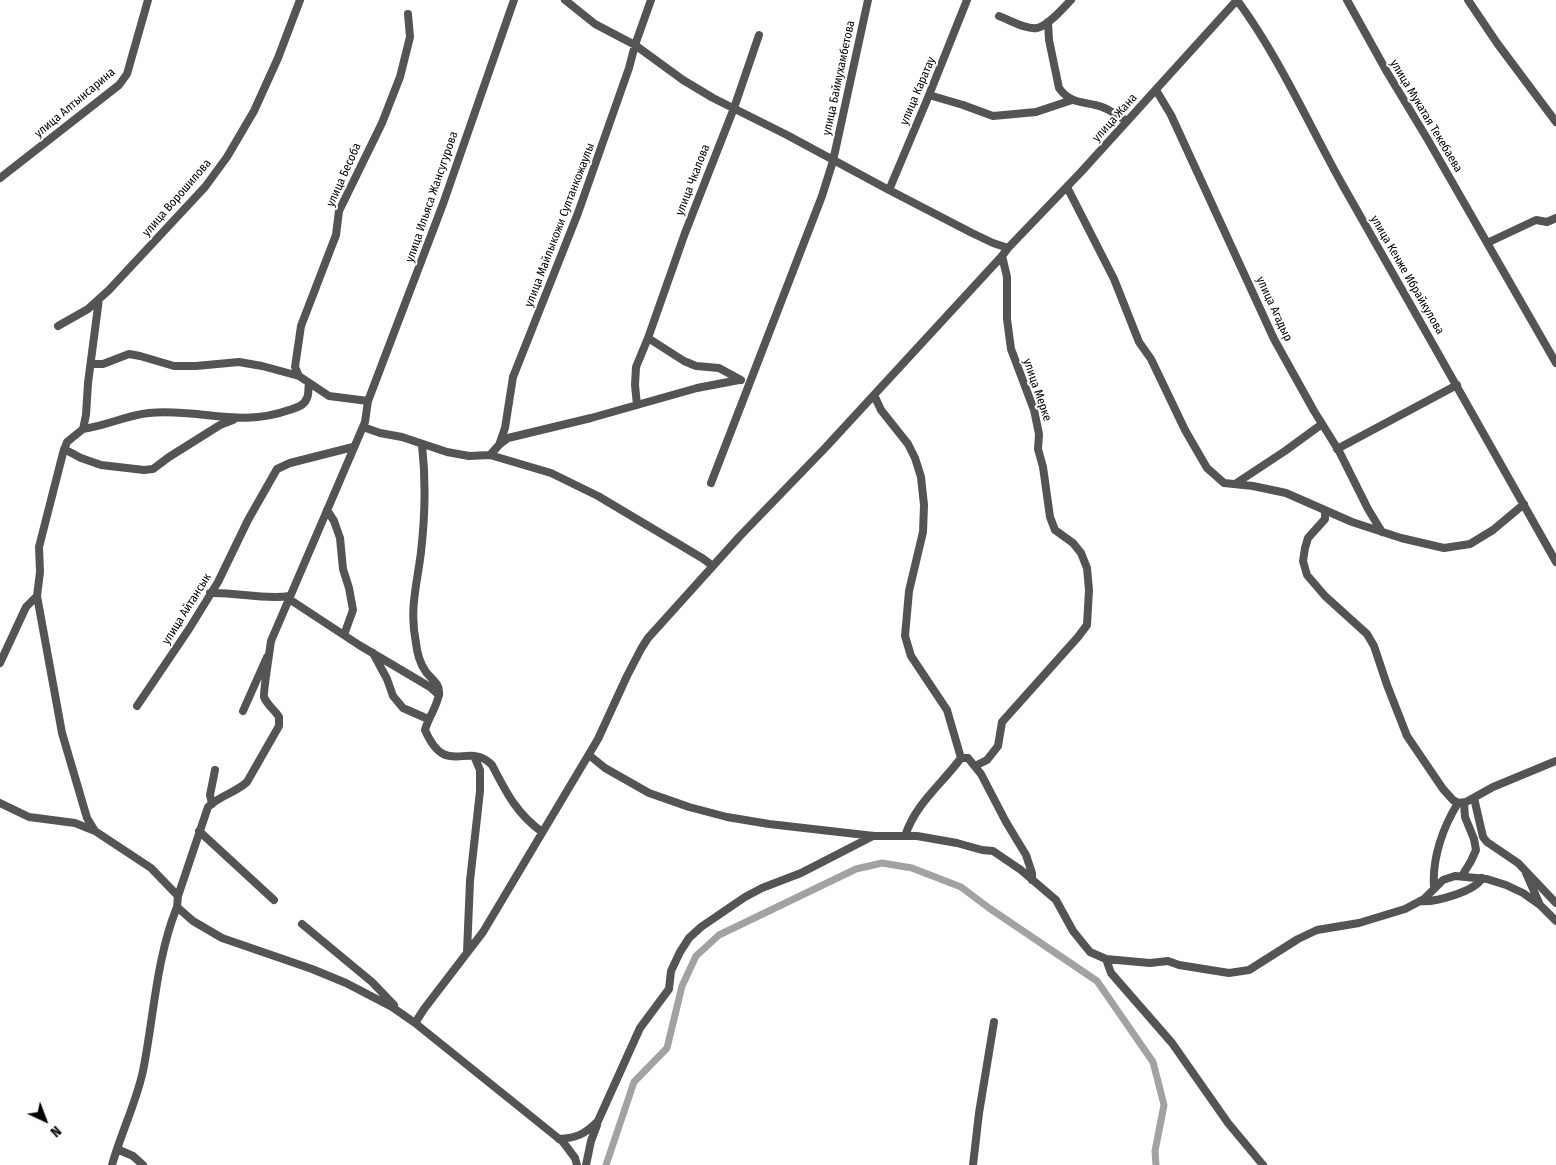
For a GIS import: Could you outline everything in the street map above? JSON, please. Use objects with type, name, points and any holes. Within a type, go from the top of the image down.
[{"type":"street","name":"улица Алтынсарина","points":[[0,178],[119,85],[127,74],[148,0]]},
{"type":"street","name":"улица Ворошилова","points":[[58,326],[88,309],[109,290],[205,188],[227,157],[254,111],[278,58],[300,0]]},
{"type":"street","name":"улица Ильяса Жансугурова","points":[[270,648],[271,641],[289,597],[311,552],[365,422],[368,401],[443,204],[514,0]]},
{"type":"street","points":[[565,0],[595,24],[635,45],[683,80],[889,190],[992,243],[1008,248]]},
{"type":"street","name":"улица Майлыкожи Султанкожаулы","points":[[490,456],[499,445],[506,428],[513,377],[578,213],[651,0]]},
{"type":"street","name":"улица Баймухамбетова","points":[[711,483],[822,196],[834,160],[868,0]]},
{"type":"street","name":"улица Каратау","points":[[889,190],[967,0]]},
{"type":"street","points":[[999,16],[1037,28],[1048,22],[1071,0]]},
{"type":"street","name":"улица Жана","points":[[415,1023],[483,932],[589,754],[613,709],[641,649],[659,625],[874,395],[1008,248],[1067,187],[1237,0]]},
{"type":"street","name":"улица Кенже Ибрайкулова","points":[[1237,0],[1252,20],[1301,105],[1341,182],[1556,562]]},
{"type":"street","name":"улица Мукатая Текебаева","points":[[1347,0],[1556,363]]},
{"type":"street","points":[[1468,0],[1497,43],[1556,122]]},
{"type":"street","name":"улица Бесоба","points":[[299,376],[296,367],[301,326],[336,235],[339,211],[382,123],[400,77],[410,36],[408,14]]},
{"type":"street","points":[[1048,22],[1049,40],[1059,88],[1067,98],[1105,108],[1127,121]]},
{"type":"street","name":"улица Чкалова","points":[[637,405],[636,367],[685,233],[734,108],[759,36]]},
{"type":"street","name":"улица Агадыр","points":[[1156,90],[1175,124],[1274,339],[1382,532]]},
{"type":"street","points":[[929,95],[963,104],[992,116],[1036,112],[1072,100]]},
{"type":"street","points":[[1067,187],[1114,280],[1139,342],[1151,359],[1185,430],[1207,468],[1224,483],[1254,486],[1286,493],[1352,522],[1444,548],[1470,544],[1493,530],[1524,504]]},
{"type":"street","points":[[1488,243],[1536,220],[1547,222],[1556,218]]},
{"type":"street","name":"улица Мерке","points":[[975,766],[994,753],[998,746],[1002,722],[1087,625],[1089,590],[1082,553],[1073,543],[1055,530],[1050,517],[1043,467],[1039,459],[1040,434],[1011,348],[1007,319],[1007,277],[1002,256]]},
{"type":"street","points":[[83,429],[99,299]]},
{"type":"street","points":[[649,335],[684,361],[696,366],[719,368],[741,380],[750,382]]},
{"type":"street","points":[[92,364],[103,364],[129,354],[174,366],[239,362],[299,376],[330,396],[368,401]]},
{"type":"street","points":[[499,445],[508,438],[582,420],[697,388],[741,380]]},
{"type":"street","points":[[95,831],[87,818],[62,733],[37,596],[40,572],[39,546],[67,442],[83,429],[148,413],[184,412],[235,419],[272,416],[302,405],[307,398],[309,383]]},
{"type":"street","points":[[1337,449],[1457,385]]},
{"type":"street","points":[[874,395],[881,410],[908,444],[921,477],[924,505],[923,532],[909,591],[905,636],[911,656],[947,710],[961,758]]},
{"type":"street","points":[[64,449],[80,458],[101,465],[144,470],[153,469],[220,425],[235,419]]},
{"type":"street","points":[[1235,484],[1322,424]]},
{"type":"street","points":[[363,426],[380,433],[402,437],[447,452],[469,456],[490,456],[551,473],[598,496],[713,566]]},
{"type":"street","points":[[422,445],[425,489],[424,526],[413,600],[413,616],[420,659],[426,672],[438,685],[439,695],[425,730],[436,750],[447,757],[478,756],[487,760],[492,765],[511,801],[523,816],[542,832]]},
{"type":"street","name":"улица Айтансык","points":[[137,706],[218,582],[248,520],[277,470],[282,466],[353,448]]},
{"type":"street","points":[[327,510],[334,520],[340,538],[343,569],[354,610],[344,635]]},
{"type":"street","points":[[1325,511],[1325,518],[1308,538],[1305,548],[1303,561],[1306,575],[1325,596],[1367,634],[1374,646],[1407,736],[1443,789],[1461,803],[1476,850]]},
{"type":"street","points":[[210,593],[228,592],[276,598],[289,597],[344,635],[430,687],[439,695]]},
{"type":"street","points":[[0,663],[26,607],[37,596]]},
{"type":"street","points":[[243,710],[270,648]]},
{"type":"street","points":[[112,1165],[138,1092],[159,970],[171,922],[177,907],[178,896],[208,808],[219,798],[240,789],[247,782],[279,726],[279,717],[264,698],[263,692],[270,648]]},
{"type":"street","points":[[373,653],[388,678],[393,696],[403,708],[428,719]]},
{"type":"street","points":[[589,754],[605,768],[649,793],[689,807],[727,817],[769,824],[874,836],[917,836],[993,851],[1004,857],[1056,900],[1073,931],[1090,952],[1106,959],[1168,962],[1229,973],[1249,970],[1298,939],[1317,930],[1358,923],[1405,909],[1420,901],[1443,880],[1454,876],[1482,878],[1506,885],[1523,893],[1540,905],[1556,921]]},
{"type":"street","points":[[467,952],[470,881],[480,791],[480,770],[474,756]]},
{"type":"street","points":[[905,836],[921,803],[961,758],[968,758],[975,766],[1026,855],[1032,873],[1032,880]]},
{"type":"street","points":[[1434,888],[1433,876],[1446,824],[1461,803],[1556,760]]},
{"type":"street","points":[[212,804],[210,795],[215,770]]},
{"type":"street","points":[[1474,798],[1486,842],[1498,848],[1524,869],[1556,903]]},
{"type":"street","points":[[0,803],[29,817],[75,823],[95,831],[151,868],[178,896]]},
{"type":"street","points":[[200,831],[274,900]]},
{"type":"street","points":[[586,1165],[598,1121],[640,1028],[669,989],[671,971],[689,938],[701,927],[745,897],[874,836]]},
{"type":"street","points":[[1462,876],[1476,850],[1481,844],[1486,842]]},
{"type":"street","points":[[1524,869],[1540,905]]},
{"type":"street","points":[[1420,901],[1429,902],[1474,887],[1480,883],[1482,878]]},
{"type":"street","points":[[177,907],[194,921],[222,938],[312,968],[346,983],[402,1014],[559,1139],[575,1158],[577,1165]]},
{"type":"street","points":[[302,924],[372,982],[402,1014]]},
{"type":"street","points":[[1106,959],[1112,973],[1172,1043],[1228,1122],[1263,1165]]},
{"type":"street","points":[[972,1165],[994,1022]]},
{"type":"street","points":[[559,1139],[575,1138],[587,1131],[598,1121]]},
{"type":"street","points":[[117,1149],[133,1156],[144,1165]]},
{"type":"waterway","points":[[606,1165],[634,1082],[667,1048],[682,986],[696,956],[719,935],[856,869],[882,863],[912,868],[961,887],[1097,981],[1153,1062],[1164,1105],[1155,1151],[1156,1165]]}]
